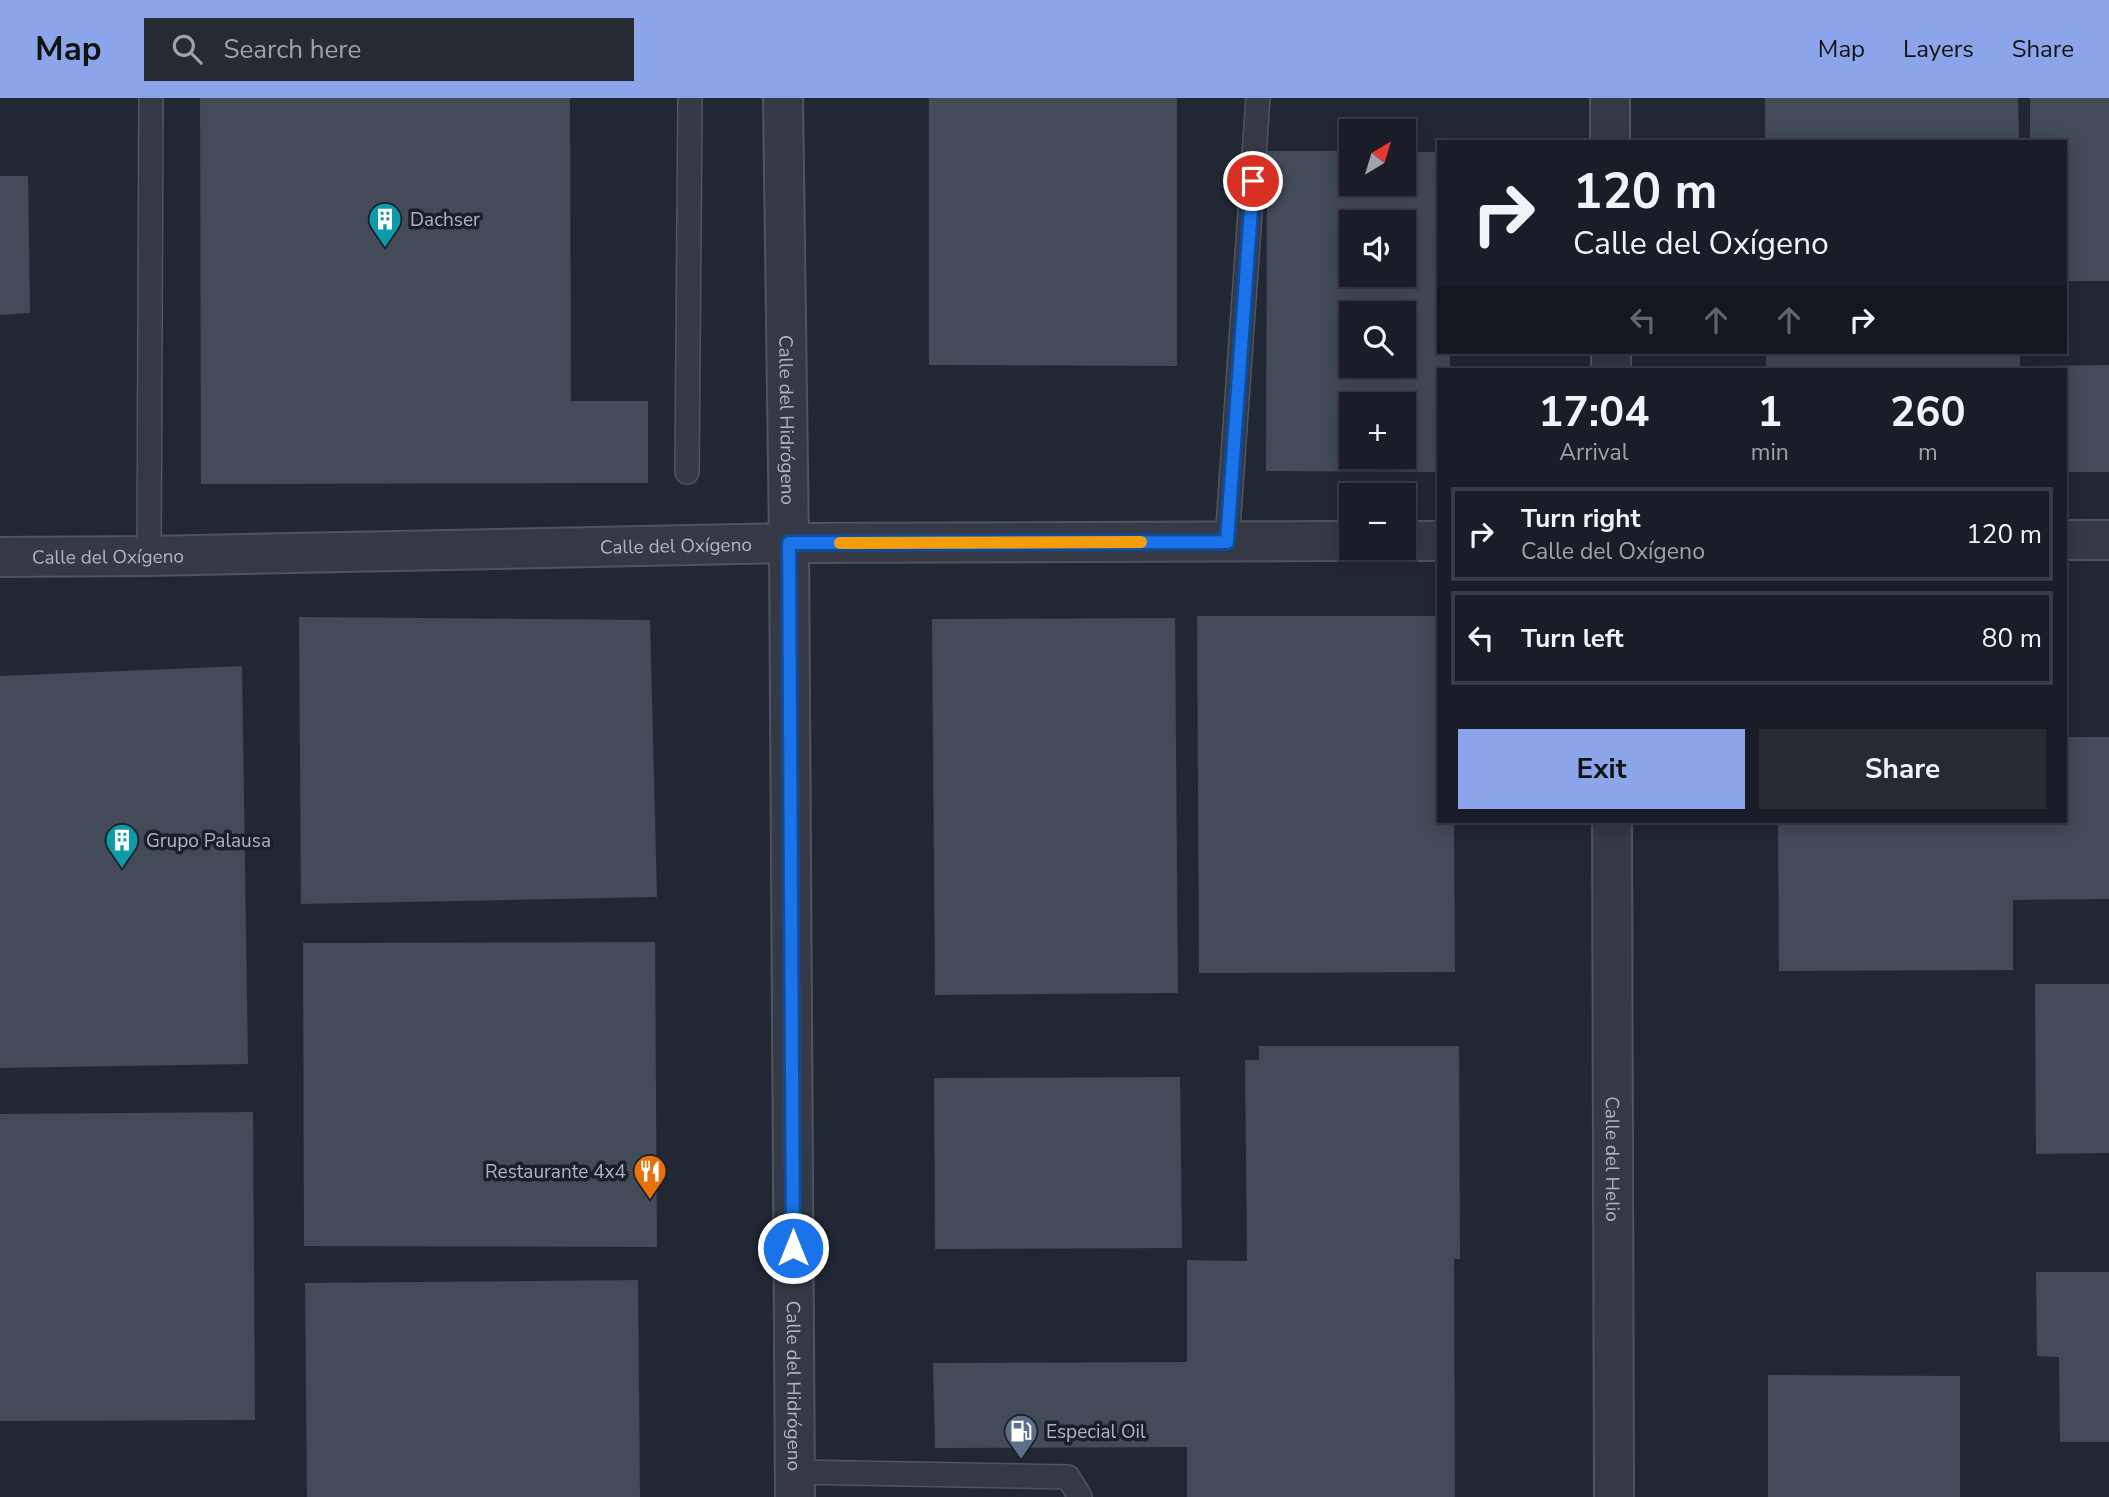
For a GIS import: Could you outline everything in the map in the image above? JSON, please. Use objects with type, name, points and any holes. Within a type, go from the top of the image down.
[{"type":"street","name":"Calle del Hidrógeno","points":[[783,98],[789,543],[795,1485]]},
{"type":"street","points":[[1610,98],[1610,140]]},
{"type":"street","points":[[2067,540],[2109,540]]},
{"type":"street","name":"Calle del Oxígeno","points":[[0,557],[789,543],[1339,541]]},
{"type":"street","points":[[1416,541],[1437,541]]},
{"type":"street","name":"Calle del Helio","points":[[1612,823],[1614,1497]]},
{"type":"lane","points":[[149,556],[151,98]]},
{"type":"lane","points":[[687,472],[690,98]]},
{"type":"lane","points":[[1227,542],[1258,98]]},
{"type":"lane","points":[[795,1485],[1068,1477],[1080,1497]]},
{"type":"building","name":"Dachser","points":[[200,98],[570,98],[571,401],[648,401],[648,483],[201,484]]},
{"type":"building","points":[[929,98],[1177,98],[1177,366],[929,365]]},
{"type":"building","points":[[1765,98],[2018,98],[2019,140],[1765,140]]},
{"type":"building","points":[[2030,98],[2109,98],[2109,281],[2067,281],[2067,140],[2030,140]]},
{"type":"building","points":[[1267,151],[1339,151],[1339,196],[1416,196],[1416,152],[1437,152],[1437,354],[1450,354],[1450,368],[1437,368],[1437,472],[1266,471]]},
{"type":"building","points":[[0,176],[28,176],[30,313],[0,315]]},
{"type":"building","points":[[1766,354],[2020,354],[2020,368],[1766,368]]},
{"type":"building","points":[[2109,365],[2109,472],[2067,472],[2067,368],[2031,366]]},
{"type":"building","points":[[1197,616],[1437,616],[1437,823],[1454,823],[1455,972],[1199,973]]},
{"type":"building","points":[[299,617],[650,620],[657,897],[301,904]]},
{"type":"building","points":[[1175,618],[1178,993],[935,995],[932,619]]},
{"type":"building","name":"Grupo Palausa","points":[[242,666],[248,1064],[0,1068],[0,676]]},
{"type":"building","points":[[2067,737],[2109,737],[2109,899],[2013,900],[2013,970],[1779,971],[1778,823],[2067,823]]},
{"type":"building","points":[[655,942],[657,1247],[304,1246],[303,943]]},
{"type":"building","points":[[2035,984],[2109,984],[2109,1153],[2036,1154]]},
{"type":"building","points":[[1259,1046],[1459,1046],[1460,1259],[1454,1259],[1455,1497],[1187,1497],[1187,1447],[935,1448],[933,1363],[1187,1362],[1187,1260],[1247,1261],[1245,1060],[1259,1060]]},
{"type":"building","points":[[1180,1077],[1182,1248],[935,1249],[934,1078]]},
{"type":"building","points":[[253,1112],[255,1420],[0,1421],[0,1114]]},
{"type":"building","points":[[2036,1272],[2109,1272],[2109,1442],[2060,1442],[2059,1357],[2037,1356]]},
{"type":"building","points":[[638,1280],[640,1497],[307,1497],[305,1283]]},
{"type":"building","points":[[1768,1375],[1960,1376],[1960,1497],[1768,1497]]},
{"type":"slow traffic","points":[[840,543],[1141,542]]},
{"type":"place","name":"Dachser","points":[[385,249]]},
{"type":"place","name":"Grupo Palausa","points":[[122,870]]},
{"type":"place","name":"Restaurante 4x4","points":[[650,1201]]},
{"type":"place","name":"Especial Oil","points":[[1021,1461]]},
{"type":"route","points":[[793,1248],[789,543],[1227,542],[1253,181]]}]
